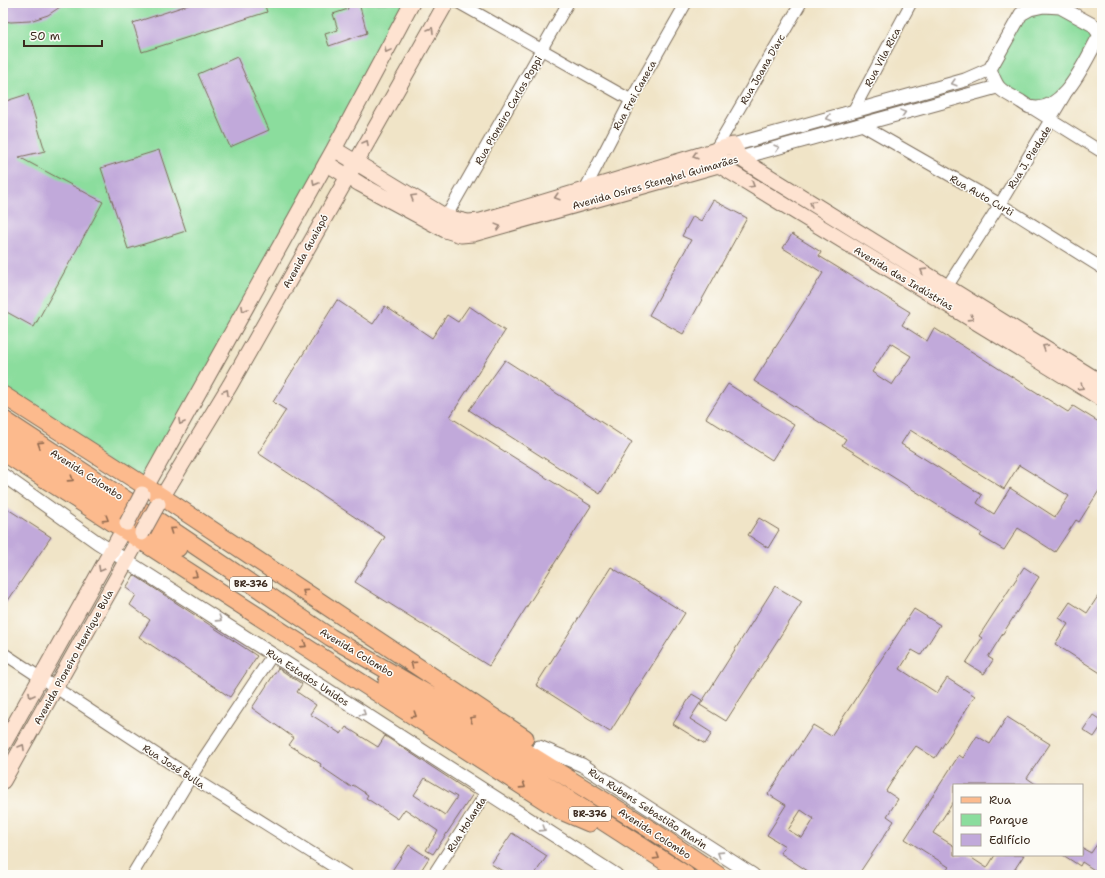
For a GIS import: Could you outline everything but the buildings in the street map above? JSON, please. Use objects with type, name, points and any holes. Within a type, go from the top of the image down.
[{"type":"main road","points":[[144,490],[326,164],[412,3]]},
{"type":"main road","name":"Avenida Guaiapó","points":[[140,536],[230,385],[346,176],[446,3]]},
{"type":"main road","name":"Avenida Osíres Stenghel Guimarães","points":[[326,164],[445,230],[460,235],[481,232],[717,158],[732,146]]},
{"type":"main road","name":"Avenida das Indústrias","points":[[732,146],[947,286],[1102,383]]},
{"type":"main road","name":"Avenida Osíres Stenghel Guimarães","points":[[334,149],[446,217],[468,222],[481,221],[585,189],[717,158]]},
{"type":"main road","name":"Avenida das Indústrias","points":[[717,158],[939,299],[1102,399]]},
{"type":"main road","points":[[258,285],[278,299]]},
{"type":"main road","points":[[3,395],[160,501],[539,747],[653,831]]},
{"type":"main road","name":"Avenida Colombo","points":[[3,419],[169,528],[330,637],[505,739],[653,831],[718,875]]},
{"type":"main road","name":"Avenida Colombo","points":[[3,435],[686,875]]},
{"type":"main road","points":[[3,452],[125,526],[562,811],[641,846]]},
{"type":"main road","name":"Avenida Pioneiro Henrique Bula","points":[[3,745],[112,551],[144,490]]},
{"type":"main road","name":"Avenida Pioneiro Henrique Bula","points":[[4,776],[140,536]]},
{"type":"street","points":[[459,3],[631,100]]},
{"type":"street","name":"Rua Pioneiro Carlos Poppi","points":[[446,217],[568,3]]},
{"type":"street","name":"Rua Frei Caneca","points":[[585,189],[631,100],[686,3]]},
{"type":"street","name":"Rua Joana D'arc","points":[[732,146],[801,3]]},
{"type":"street","name":"Rua Vila Rica","points":[[853,111],[912,3]]},
{"type":"street","points":[[1030,107],[1043,107],[1055,103],[1065,95],[1100,31],[1056,5],[1024,9],[990,69],[997,87],[1102,152]]},
{"type":"street","name":"Avenida Osíres Stenghel Guimarães","points":[[732,146],[965,80],[990,69]]},
{"type":"street","name":"Avenida Osíres Stenghel Guimarães","points":[[732,146],[860,124],[997,87]]},
{"type":"street","name":"Rua J. Piedade","points":[[939,299],[1000,204],[1065,95]]},
{"type":"street","name":"Rua Auto Curti","points":[[860,124],[1000,204],[1102,268]]},
{"type":"street","name":"Rua Estados Unidos","points":[[3,475],[112,551],[616,875]]},
{"type":"street","name":"Rua José Bulla","points":[[3,653],[191,777],[347,875]]},
{"type":"street","points":[[132,875],[191,777],[273,654]]},
{"type":"street","name":"Rua Rubens Sebastião Marin","points":[[539,747],[582,765],[753,875]]},
{"type":"street","name":"Rua Holanda","points":[[432,875],[486,792]]},
{"type":"green space","points":[[3,3],[412,3],[145,487],[3,395]]},
{"type":"green space","points":[[1060,7],[1100,35],[1065,95],[1043,107],[997,87],[990,69],[1021,14]]}]
